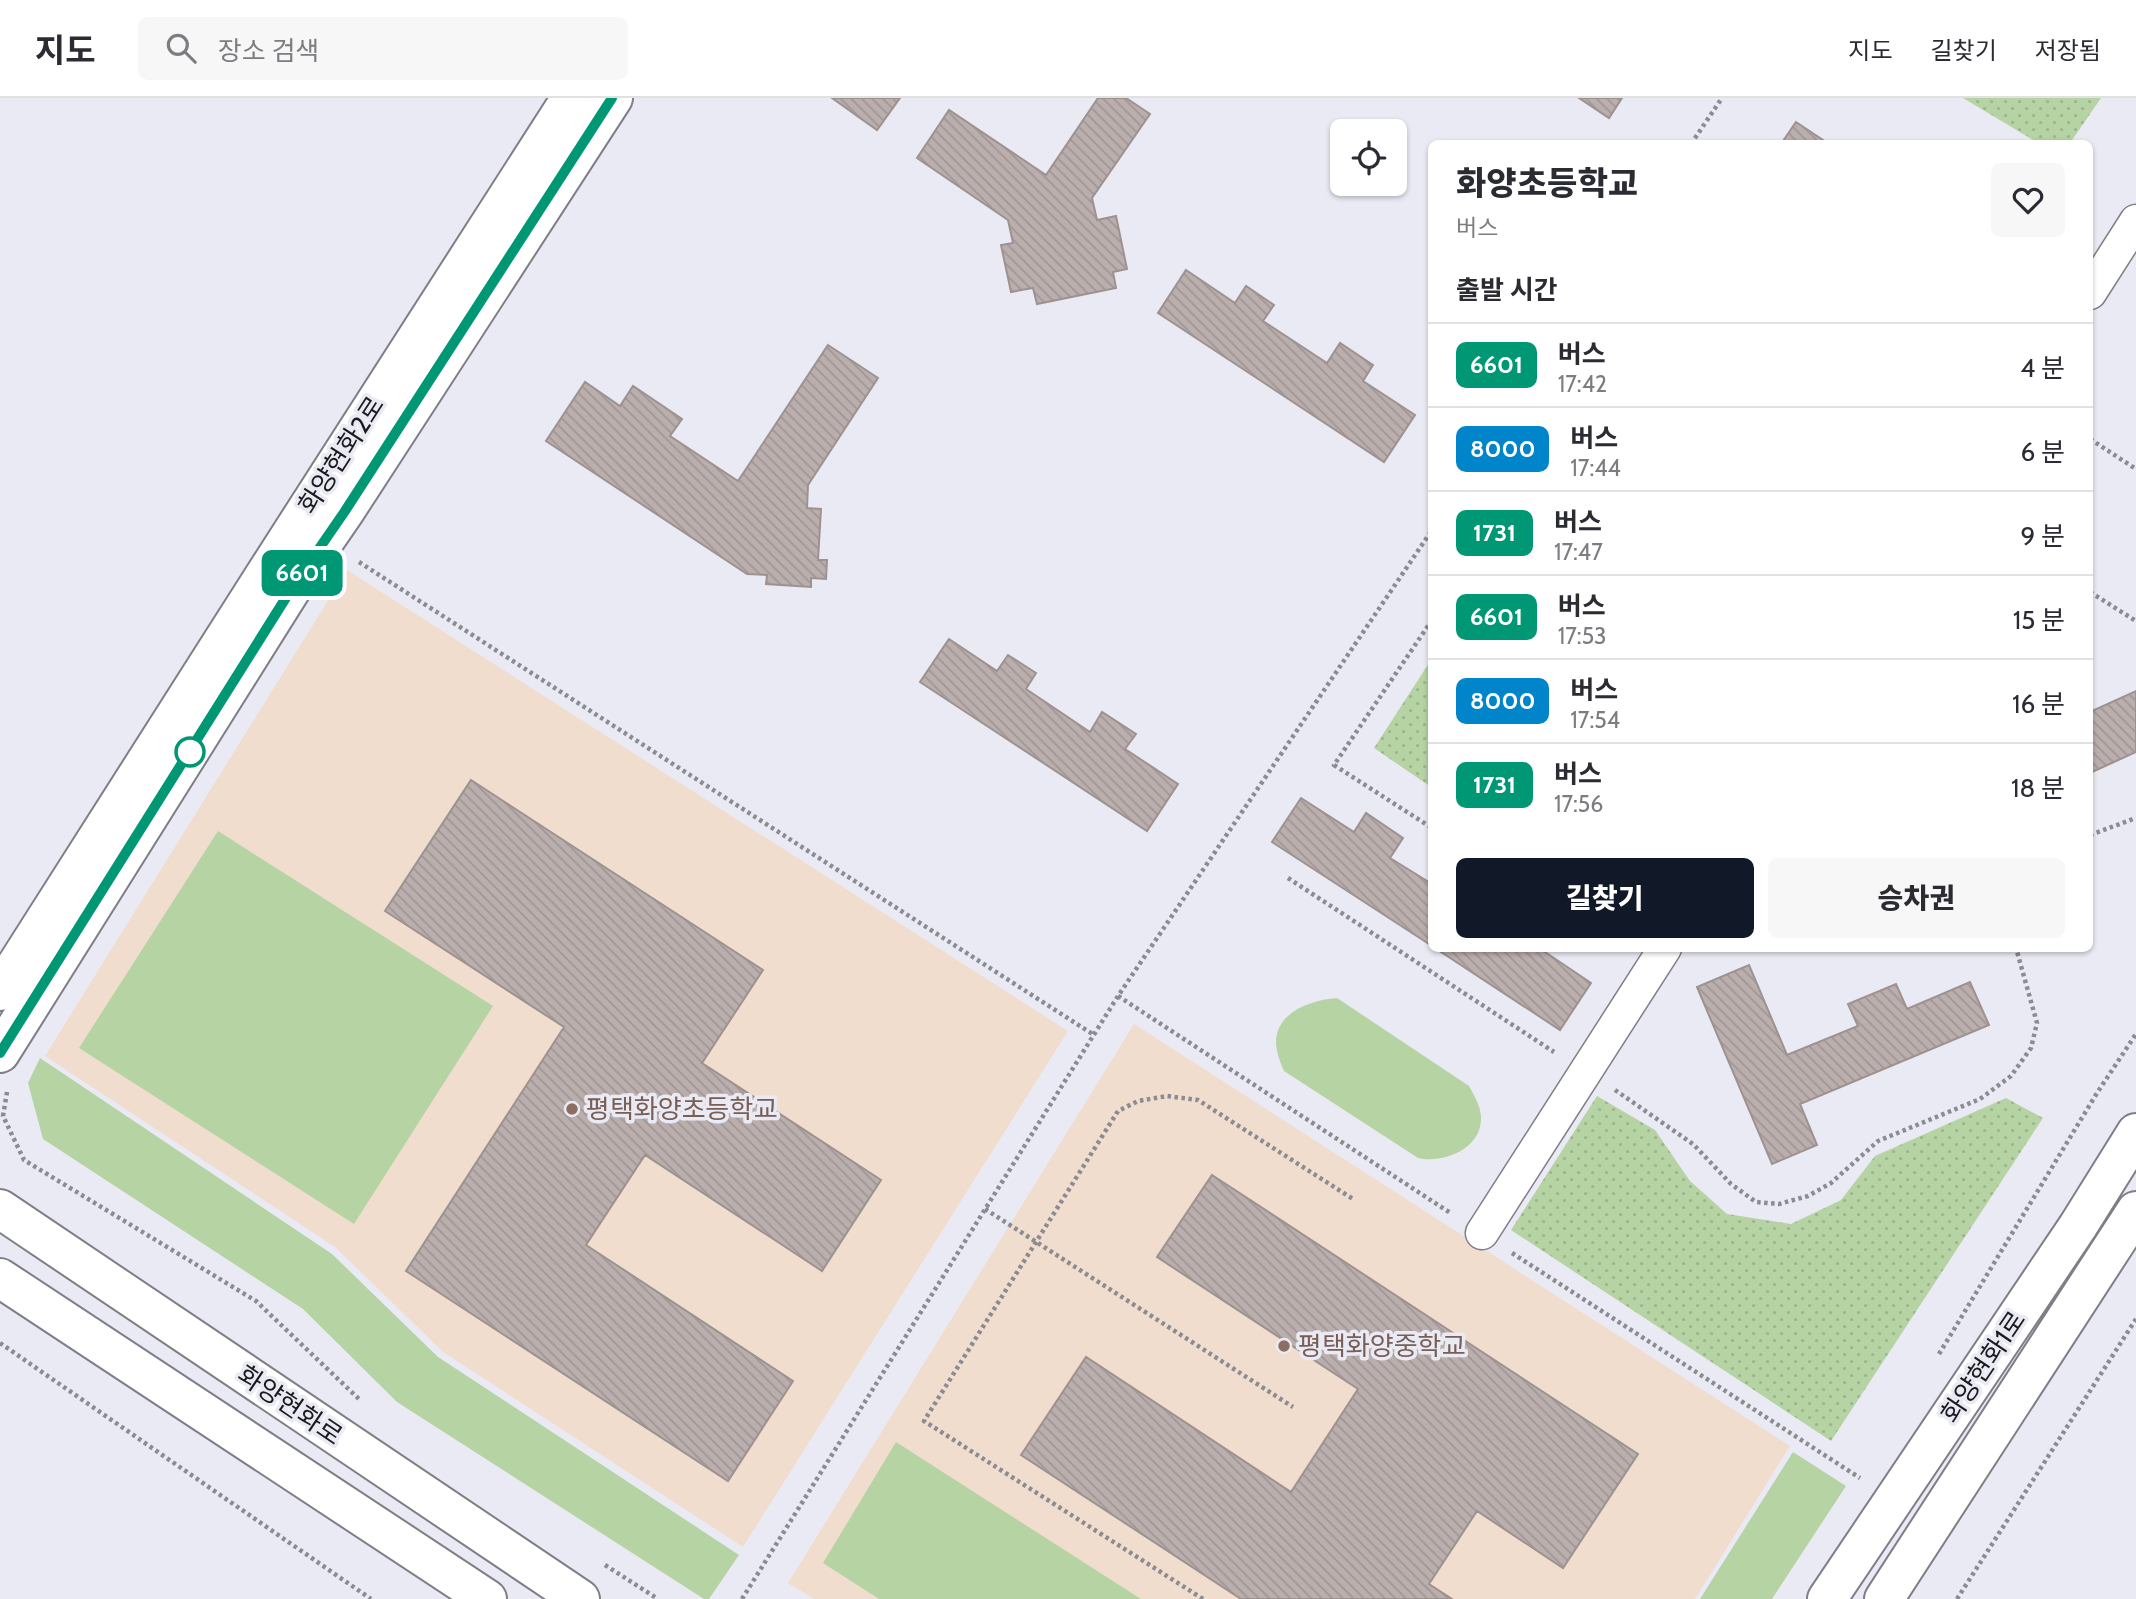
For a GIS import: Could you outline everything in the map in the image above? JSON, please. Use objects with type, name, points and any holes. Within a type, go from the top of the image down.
[{"type":"street","name":"화양현화2로","points":[[0,991],[571,98]]},
{"type":"street","name":"화양현화2로","points":[[0,1053],[292,588],[345,511],[612,98]]},
{"type":"street","points":[[2093,288],[2136,221]]},
{"type":"street","points":[[1482,1233],[1662,952]]},
{"type":"street","name":"화양현화1로","points":[[1827,1599],[2078,1226],[2136,1133]]},
{"type":"street","name":"화양현화로","points":[[0,1209],[580,1599]]},
{"type":"street","name":"화양현화1로","points":[[1884,1599],[2136,1211]]},
{"type":"street","points":[[0,1278],[487,1599]]},
{"type":"path","points":[[1694,140],[1722,98]]},
{"type":"path","points":[[2093,441],[2136,469]]},
{"type":"path","points":[[742,1599],[1094,1035],[1428,536]]},
{"type":"path","points":[[359,562],[1094,1035]]},
{"type":"path","points":[[2093,594],[2136,621]]},
{"type":"path","points":[[1428,626],[1334,765],[1428,825]]},
{"type":"path","points":[[2093,834],[2136,818]]},
{"type":"path","points":[[1288,878],[1627,1097],[1693,1144],[1731,1184],[1756,1202],[1779,1204],[1808,1196],[1831,1183],[1878,1141],[1980,1099],[2011,1076],[2031,1048],[2037,1023],[2017,952]]},
{"type":"path","points":[[1934,1363],[2096,1093],[2136,1034]]},
{"type":"path","points":[[1203,1599],[924,1421],[1118,1111],[1138,1101],[1167,1096],[1198,1101],[1353,1199]]},
{"type":"path","points":[[3,1116],[24,1160],[256,1301],[365,1405]]},
{"type":"path","points":[[985,1209],[1293,1407]]},
{"type":"path","points":[[1957,1599],[2136,1319]]},
{"type":"path","points":[[0,1343],[371,1599]]},
{"type":"path","points":[[601,1562],[658,1599]]},
{"type":"shaded area","name":"평택화양초등학교","points":[[347,570],[1068,1031],[743,1547],[443,1352],[335,1247],[45,1056]]},
{"type":"shaded area","name":"평택화양중학교","points":[[1134,1024],[1790,1446],[1695,1599],[814,1599],[788,1583]]},
{"type":"green space","points":[[1963,98],[2101,98],[2072,140],[2033,140]]},
{"type":"green space","points":[[1428,665],[1428,785],[1374,748]]},
{"type":"green space","points":[[218,831],[493,1006],[354,1224],[79,1048]]},
{"type":"green space","points":[[1337,998],[1469,1086],[1481,1116],[1480,1128],[1469,1145],[1460,1152],[1439,1159],[1418,1158],[1284,1071],[1276,1044],[1281,1024],[1288,1016],[1306,1005]]},
{"type":"green space","points":[[40,1058],[332,1254],[438,1357],[739,1555],[709,1599],[704,1599],[397,1402],[303,1309],[43,1139],[28,1083]]},
{"type":"green space","points":[[1597,1096],[1655,1130],[1690,1181],[1727,1214],[1791,1224],[1841,1200],[1875,1156],[2006,1098],[2043,1118],[1831,1441],[1511,1230]]},
{"type":"green space","points":[[896,1442],[1141,1599],[879,1599],[823,1563]]},
{"type":"green space","points":[[1793,1452],[1846,1486],[1772,1599],[1700,1599]]},
{"type":"building","points":[[832,98],[900,98],[877,130]]},
{"type":"building","points":[[1098,98],[1126,98],[1150,114],[1092,198],[1097,220],[1116,216],[1127,269],[1113,272],[1116,288],[1037,304],[1033,288],[1011,292],[1001,245],[1013,243],[1008,220],[917,158],[949,110],[1046,175]]},
{"type":"building","points":[[1579,98],[1622,98],[1609,118]]},
{"type":"building","points":[[1796,122],[1823,140],[1784,140]]},
{"type":"building","points":[[1186,270],[1235,303],[1246,286],[1274,305],[1263,321],[1327,363],[1340,343],[1373,365],[1363,381],[1415,415],[1384,462],[1158,313]]},
{"type":"building","points":[[828,345],[878,378],[808,485],[807,508],[821,509],[818,560],[827,560],[826,579],[811,578],[811,587],[766,584],[767,575],[747,574],[546,441],[585,382],[620,406],[633,386],[682,419],[670,436],[738,481]]},
{"type":"building","points":[[949,639],[997,671],[1008,655],[1036,673],[1026,689],[1090,732],[1102,712],[1136,734],[1125,749],[1178,784],[1147,831],[920,682]]},
{"type":"building","points":[[2136,691],[2136,752],[2093,772],[2093,711]]},
{"type":"building","name":"평택화양초등학교","points":[[471,780],[763,970],[702,1063],[881,1180],[822,1271],[645,1155],[586,1245],[793,1381],[728,1481],[406,1271],[564,1027],[385,911]]},
{"type":"building","points":[[1301,798],[1354,832],[1366,813],[1403,838],[1390,858],[1428,882],[1428,943],[1272,842]]},
{"type":"building","points":[[1441,952],[1545,952],[1591,983],[1560,1030]]},
{"type":"building","points":[[1749,965],[1787,1055],[1858,1026],[1848,1004],[1896,984],[1907,1009],[1970,982],[1989,1025],[1800,1104],[1817,1145],[1772,1164],[1697,987]]},
{"type":"building","name":"평택화양중학교","points":[[1212,1175],[1638,1454],[1563,1568],[1477,1511],[1429,1584],[1452,1599],[1241,1599],[1021,1455],[1086,1357],[1291,1492],[1358,1389],[1157,1257]]},
{"type":"bus line","name":"6601","points":[[0,1053],[292,588],[345,511],[612,98]]},
{"type":"place","name":"평택화양초등학교","points":[[572,1109]]},
{"type":"place","name":"평택화양중학교","points":[[1284,1346]]}]
